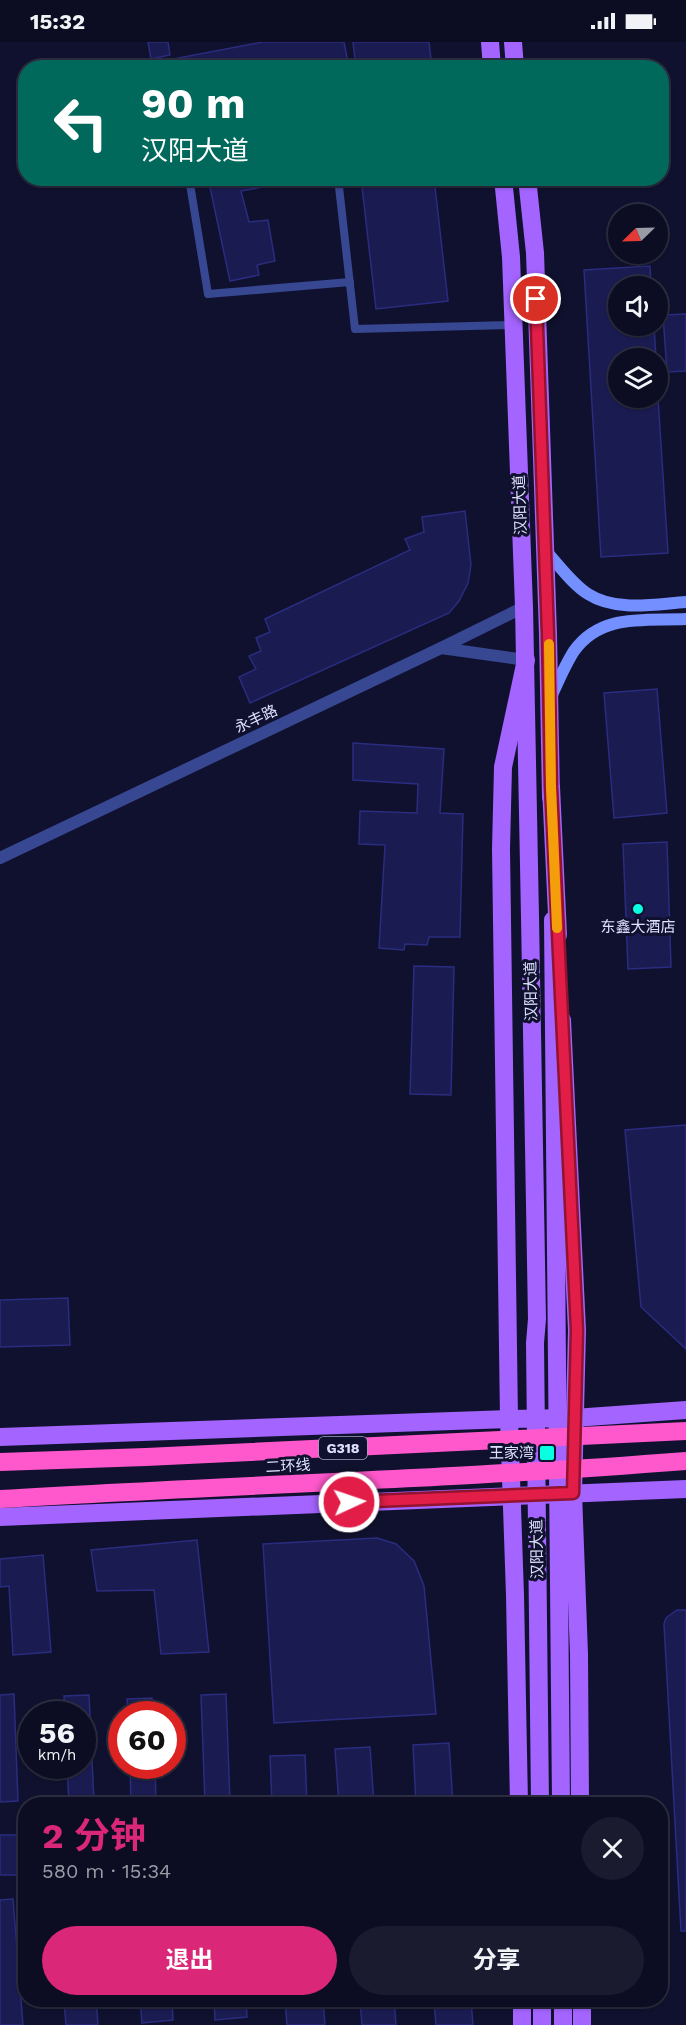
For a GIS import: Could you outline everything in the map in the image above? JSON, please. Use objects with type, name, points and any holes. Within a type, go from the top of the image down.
[{"type":"highway","name":"二环线","points":[[0,1462],[686,1431]]},
{"type":"highway","name":"二环线","points":[[0,1499],[686,1461]]},
{"type":"main road","points":[[490,42],[491,60]]},
{"type":"main road","points":[[513,42],[514,60]]},
{"type":"main road","name":"汉阳大道","points":[[504,186],[511,257],[526,660],[537,1319],[540,1797]]},
{"type":"main road","name":"汉阳大道","points":[[528,186],[535,253],[550,698],[561,1797]]},
{"type":"main road","points":[[519,1797],[509,1419],[501,849],[503,767],[526,660]]},
{"type":"main road","name":"汉阳大道","points":[[551,787],[577,1330],[573,1493],[579,1654],[580,1797]]},
{"type":"main road","points":[[0,1437],[574,1418],[686,1410]]},
{"type":"main road","points":[[0,1517],[686,1489]]},
{"type":"main road","points":[[522,2007],[522,2025]]},
{"type":"main road","points":[[542,2007],[542,2025]]},
{"type":"main road","points":[[563,2007],[563,2025]]},
{"type":"main road","points":[[582,2007],[582,2025]]},
{"type":"street","points":[[545,550],[589,595],[622,606],[686,602]]},
{"type":"street","name":"永丰路","points":[[0,858],[524,607]]},
{"type":"street","points":[[550,698],[575,650],[596,629],[615,622],[686,619]]},
{"type":"street","points":[[441,648],[526,660]]},
{"type":"lane","points":[[190,186],[208,294],[350,282]]},
{"type":"lane","points":[[339,186],[355,329],[513,325]]},
{"type":"building","points":[[148,42],[168,42],[170,55],[151,59]]},
{"type":"building","points":[[263,42],[344,42],[347,60],[168,60]]},
{"type":"building","points":[[353,42],[429,42],[431,60],[355,60]]},
{"type":"building","points":[[210,186],[263,186],[241,191],[249,222],[268,220],[275,261],[257,265],[259,275],[230,281]]},
{"type":"building","points":[[362,186],[435,186],[448,301],[376,309]]},
{"type":"building","points":[[650,266],[650,276],[608,276],[608,336],[655,336],[655,348],[608,348],[608,408],[659,408],[668,553],[601,557],[584,270]]},
{"type":"building","points":[[686,314],[686,371],[668,372],[668,348],[665,348],[664,336],[668,336],[668,315]]},
{"type":"building","points":[[465,511],[471,565],[468,583],[459,601],[449,613],[250,703],[239,677],[256,669],[249,656],[261,651],[256,638],[270,632],[265,619],[410,550],[405,539],[424,532],[422,517]]},
{"type":"building","points":[[657,689],[667,813],[614,818],[604,693]]},
{"type":"building","points":[[353,743],[444,749],[440,813],[463,814],[460,937],[429,937],[427,945],[405,944],[404,950],[379,948],[385,845],[359,844],[360,811],[417,813],[418,784],[353,780]]},
{"type":"building","points":[[667,842],[671,967],[628,969],[623,844]]},
{"type":"building","points":[[414,966],[454,967],[451,1095],[410,1094]]},
{"type":"building","points":[[686,1125],[686,1349],[641,1307],[625,1130]]},
{"type":"building","points":[[68,1298],[70,1345],[0,1347],[0,1300]]},
{"type":"building","points":[[377,1538],[396,1544],[414,1561],[424,1586],[436,1714],[274,1723],[263,1544]]},
{"type":"building","points":[[197,1540],[209,1652],[161,1654],[154,1590],[97,1591],[91,1550]]},
{"type":"building","points":[[43,1555],[51,1652],[13,1655],[9,1586],[0,1587],[0,1559]]},
{"type":"building","points":[[677,1610],[686,1610],[686,1931],[681,1931],[664,1624],[666,1618]]},
{"type":"building","points":[[14,1694],[18,1801],[0,1802],[0,1695]]},
{"type":"building","points":[[226,1694],[230,1797],[205,1797],[201,1695]]},
{"type":"building","points":[[89,1695],[89,1701],[64,1701],[64,1696]]},
{"type":"building","points":[[152,1698],[152,1701],[127,1701],[127,1699]]},
{"type":"building","points":[[449,1743],[453,1797],[416,1797],[413,1745]]},
{"type":"building","points":[[370,1747],[374,1797],[338,1797],[335,1749]]},
{"type":"building","points":[[305,1755],[307,1797],[272,1797],[270,1756]]},
{"type":"building","points":[[68,1779],[93,1779],[94,1797],[69,1797]]},
{"type":"building","points":[[130,1779],[155,1779],[156,1797],[131,1797]]},
{"type":"building","points":[[0,1835],[18,1835],[18,1875],[0,1875]]},
{"type":"building","points":[[13,1899],[18,1962],[18,2007],[22,2007],[23,2025],[0,2025],[0,1900]]},
{"type":"building","points":[[65,2007],[97,2007],[98,2025],[66,2025]]},
{"type":"building","points":[[141,2007],[172,2007],[173,2020],[142,2023]]},
{"type":"building","points":[[214,2007],[246,2007],[247,2017],[215,2020]]},
{"type":"building","points":[[286,2007],[324,2007],[325,2025],[287,2025]]},
{"type":"building","points":[[361,2007],[395,2007],[396,2025],[362,2025]]},
{"type":"building","points":[[435,2007],[472,2007],[473,2025],[436,2025]]},
{"type":"slow traffic","points":[[549,644],[551,787],[557,928]]},
{"type":"place","name":"东鑫大酒店","points":[[638,909]]},
{"type":"place","name":"王家湾","points":[[547,1453]]},
{"type":"route","points":[[349,1502],[573,1493],[577,1330],[551,787],[536,299]]}]
